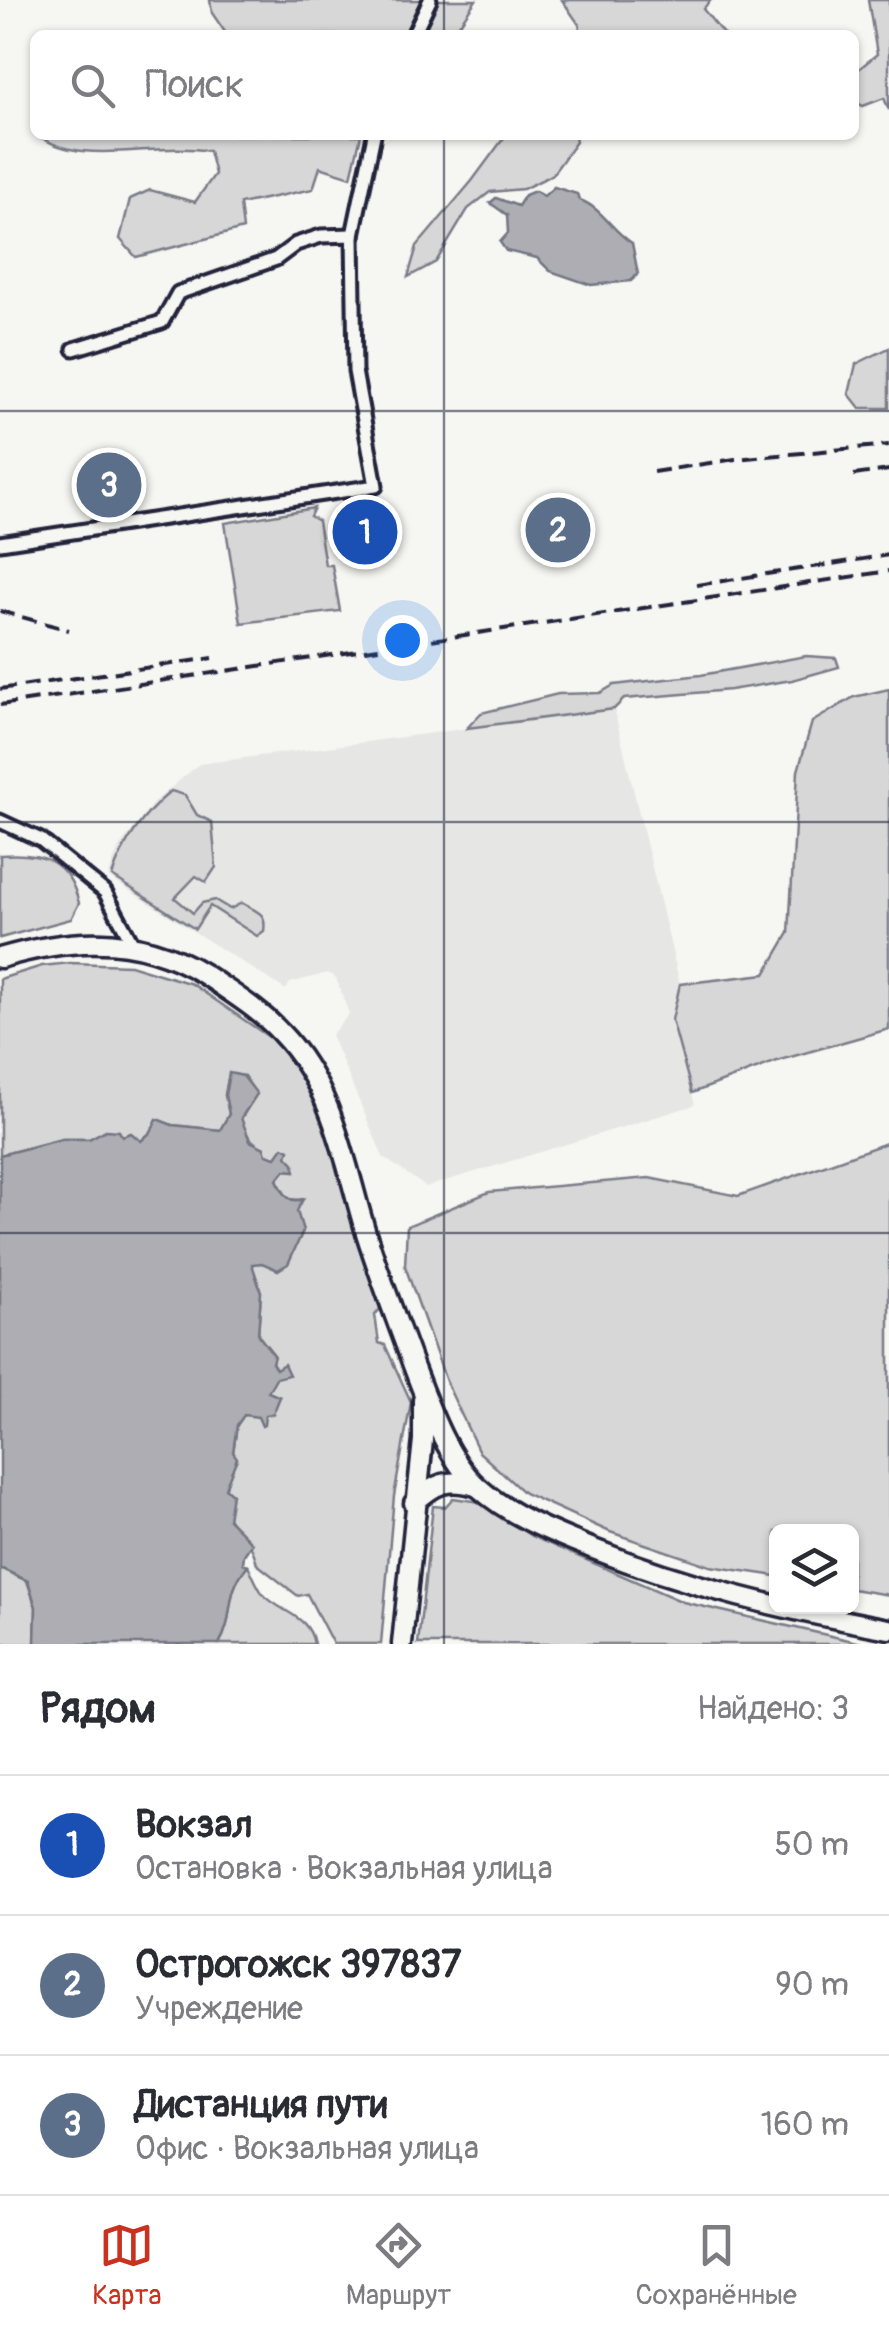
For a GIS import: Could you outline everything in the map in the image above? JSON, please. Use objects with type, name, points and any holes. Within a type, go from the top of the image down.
[{"type":"main road","points":[[0,958],[105,940],[166,953],[200,971],[282,1034],[331,1114],[365,1230],[422,1390],[452,1451],[476,1486],[520,1517],[636,1566],[748,1601],[889,1629]]},
{"type":"main road","points":[[402,1644],[423,1440],[422,1390]]},
{"type":"main road","points":[[414,1503],[438,1482],[476,1486]]},
{"type":"street","points":[[416,30],[430,0]]},
{"type":"street","points":[[0,543],[376,486],[354,370],[354,235],[373,140]]},
{"type":"street","points":[[74,349],[162,322],[170,301],[178,293],[276,259],[296,244],[322,236],[354,235]]},
{"type":"street","points":[[0,820],[40,840],[105,892],[134,946]]},
{"type":"shaded area","points":[[210,0],[421,0],[406,30],[224,30],[212,13]]},
{"type":"shaded area","points":[[439,0],[476,0],[455,30],[425,30]]},
{"type":"shaded area","points":[[562,0],[711,0],[703,9],[720,30],[579,30]]},
{"type":"shaded area","points":[[868,0],[889,0],[889,110],[884,98],[863,106],[859,104],[859,69],[877,54]]},
{"type":"shaded area","points":[[47,140],[360,140],[351,177],[320,167],[313,189],[240,204],[243,229],[136,257],[120,239],[130,199],[150,190],[195,202],[215,174],[209,151],[97,152]]},
{"type":"shaded area","points":[[502,140],[576,140],[552,175],[523,189],[490,192],[468,209],[436,262],[408,277],[417,246]]},
{"type":"shaded area","points":[[554,187],[577,194],[632,243],[638,274],[631,281],[591,285],[550,271],[537,258],[506,251],[500,242],[508,233],[507,215],[490,203],[496,198],[518,206],[525,195],[535,191],[544,196]]},
{"type":"shaded area","points":[[889,348],[889,408],[860,408],[849,394],[856,364]]},
{"type":"shaded area","points":[[314,508],[310,516],[318,521],[325,565],[332,565],[340,611],[241,623],[225,523]]},
{"type":"shaded area","points":[[806,656],[836,658],[839,667],[792,680],[624,699],[614,709],[467,728],[481,713],[558,694],[600,693],[614,685],[701,675]]},
{"type":"shaded area","points":[[889,689],[889,1029],[780,1060],[692,1093],[672,1020],[680,984],[765,974],[789,933],[798,771],[812,722],[854,697]]},
{"type":"shaded area","points":[[614,709],[680,984],[672,1020],[695,1105],[426,1187],[383,1157],[331,1035],[349,1014],[336,978],[328,973],[290,983],[286,990],[108,877],[118,849],[154,802],[199,764]]},
{"type":"shaded area","points":[[171,791],[185,795],[197,815],[212,822],[216,867],[206,882],[196,876],[175,898],[193,913],[202,903],[215,900],[230,909],[242,903],[262,916],[264,931],[257,936],[210,906],[195,929],[112,876],[136,830]]},
{"type":"shaded area","points":[[0,855],[41,857],[61,868],[79,903],[71,919],[0,938]]},
{"type":"shaded area","points":[[130,965],[192,984],[279,1044],[316,1100],[380,1309],[375,1315],[379,1343],[385,1345],[411,1402],[394,1496],[381,1644],[333,1644],[307,1594],[298,1596],[257,1564],[250,1545],[231,1522],[225,1507],[227,1482],[237,1459],[233,1453],[237,1425],[244,1415],[265,1415],[279,1397],[268,1392],[277,1370],[272,1363],[274,1355],[258,1335],[261,1292],[251,1263],[288,1263],[303,1231],[296,1210],[302,1200],[288,1199],[277,1180],[285,1170],[294,1171],[265,1154],[264,1148],[251,1140],[241,1119],[256,1094],[244,1076],[229,1074],[225,1095],[229,1114],[220,1130],[172,1125],[157,1119],[141,1141],[106,1130],[89,1139],[62,1139],[0,1155],[0,979],[42,966]]},
{"type":"shaded area","points":[[229,1073],[243,1076],[257,1094],[241,1118],[250,1141],[276,1157],[283,1147],[289,1150],[287,1156],[295,1171],[285,1170],[277,1180],[290,1199],[303,1199],[297,1211],[303,1231],[288,1264],[278,1270],[262,1263],[252,1264],[261,1292],[258,1335],[274,1355],[272,1363],[276,1369],[284,1364],[289,1375],[276,1378],[268,1392],[280,1397],[273,1414],[265,1415],[264,1425],[258,1417],[244,1415],[237,1425],[233,1452],[237,1458],[225,1488],[232,1494],[228,1519],[252,1543],[244,1555],[243,1563],[248,1565],[235,1585],[219,1644],[35,1644],[36,1607],[28,1581],[0,1568],[0,1155],[62,1139],[89,1139],[106,1130],[119,1131],[122,1136],[131,1133],[141,1141],[157,1119],[172,1125],[220,1130],[229,1114],[225,1095]]},
{"type":"shaded area","points":[[889,1142],[889,1595],[859,1590],[859,1524],[769,1524],[769,1575],[710,1566],[610,1532],[524,1493],[479,1452],[447,1384],[405,1266],[407,1226],[489,1192],[649,1178],[738,1196]]},
{"type":"shaded area","points":[[453,1498],[480,1502],[531,1536],[683,1602],[866,1644],[418,1644],[433,1506],[445,1507]]},
{"type":"shaded area","points":[[248,1565],[263,1594],[300,1620],[314,1644],[219,1644],[235,1586]]},
{"type":"shaded area","points":[[0,1568],[27,1581],[36,1607],[35,1644],[0,1644]]},
{"type":"railway","points":[[653,472],[735,459],[889,445]]},
{"type":"railway","points":[[854,475],[889,470]]},
{"type":"railway","points":[[697,585],[889,555]]},
{"type":"railway","points":[[0,705],[889,571]]},
{"type":"railway","points":[[0,611],[69,630]]},
{"type":"railway","points":[[0,689],[213,658]]},
{"type":"place","name":"Дистанция пути","points":[[109,485]]},
{"type":"place","name":"Острогожск 397837","points":[[558,530]]},
{"type":"place","name":"Вокзал","points":[[365,532]]}]
